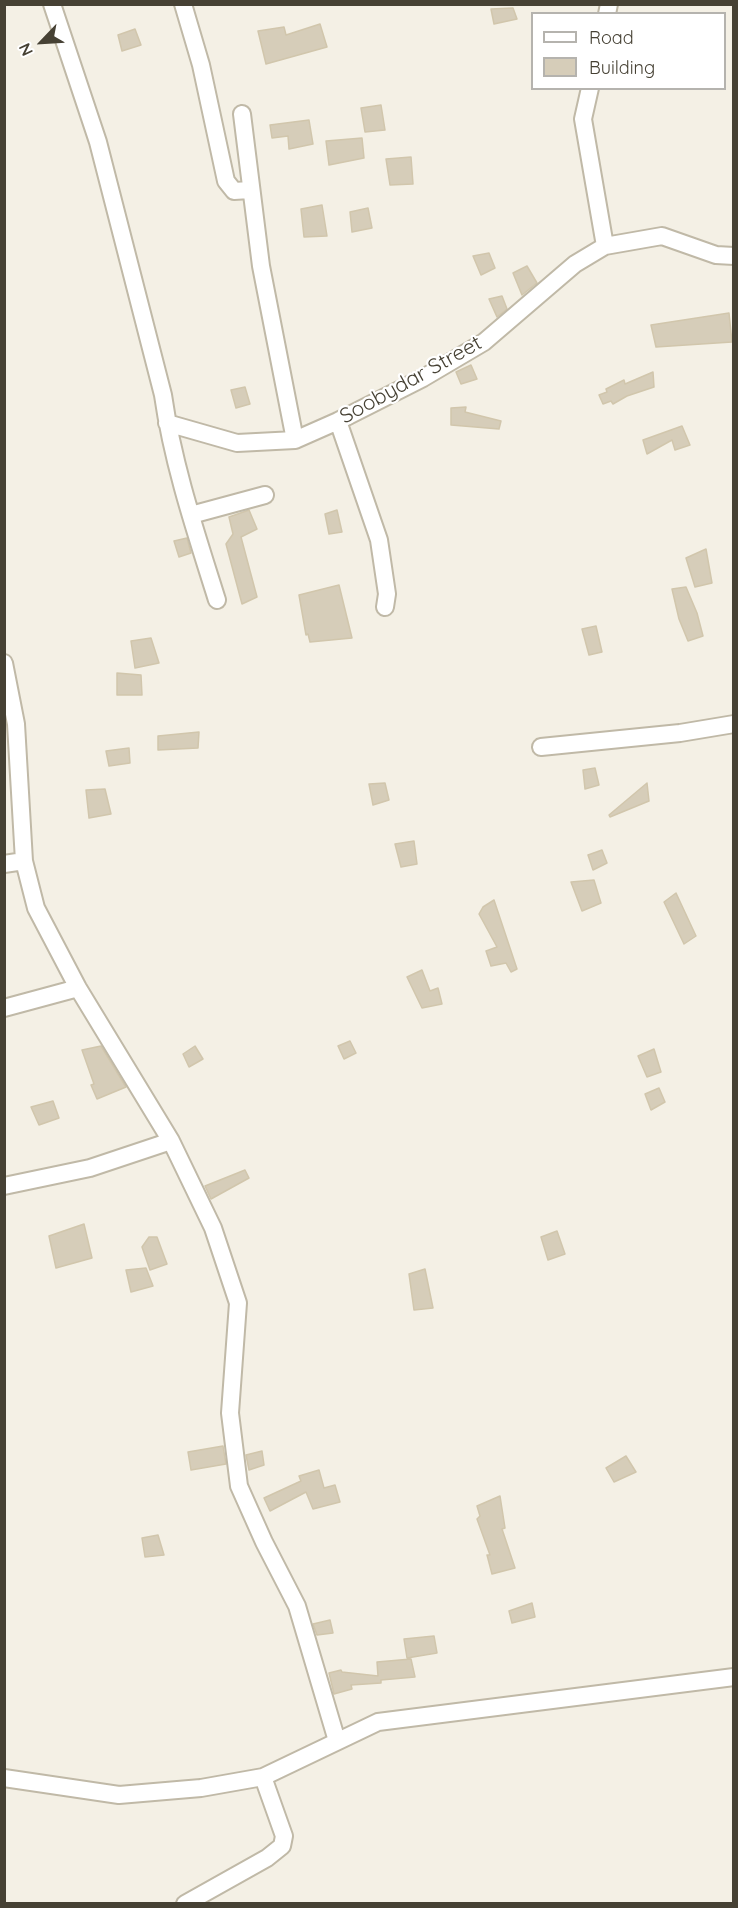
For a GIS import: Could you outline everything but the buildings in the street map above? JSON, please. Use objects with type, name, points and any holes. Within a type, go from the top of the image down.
[{"type":"street","points":[[52,4],[98,142],[163,395],[167,423],[190,515],[217,600]]},
{"type":"street","points":[[183,4],[201,65],[226,181],[234,191],[250,190]]},
{"type":"street","points":[[590,90],[583,118],[605,246]]},
{"type":"street","points":[[242,114],[261,266],[295,440]]},
{"type":"street","name":"Soobydar Street","points":[[167,423],[237,443],[295,440],[423,378],[484,342],[575,264],[605,246],[662,236],[716,255],[734,256]]},
{"type":"street","points":[[338,421],[379,540],[387,594],[385,607]]},
{"type":"street","points":[[190,515],[265,495]]},
{"type":"street","points":[[4,663],[16,724],[24,861],[36,908],[78,988],[171,1141],[213,1228],[237,1303],[230,1413],[239,1486],[264,1542],[297,1606],[337,1742]]},
{"type":"street","points":[[541,747],[680,733],[734,724]]},
{"type":"street","points":[[4,864],[24,861]]},
{"type":"street","points":[[4,1008],[78,988]]},
{"type":"street","points":[[4,1186],[90,1168],[171,1141]]},
{"type":"street","points":[[4,1778],[119,1795],[201,1788],[263,1777],[378,1722],[734,1677]]},
{"type":"street","points":[[185,1904],[267,1858],[282,1846],[284,1836],[263,1777]]}]
